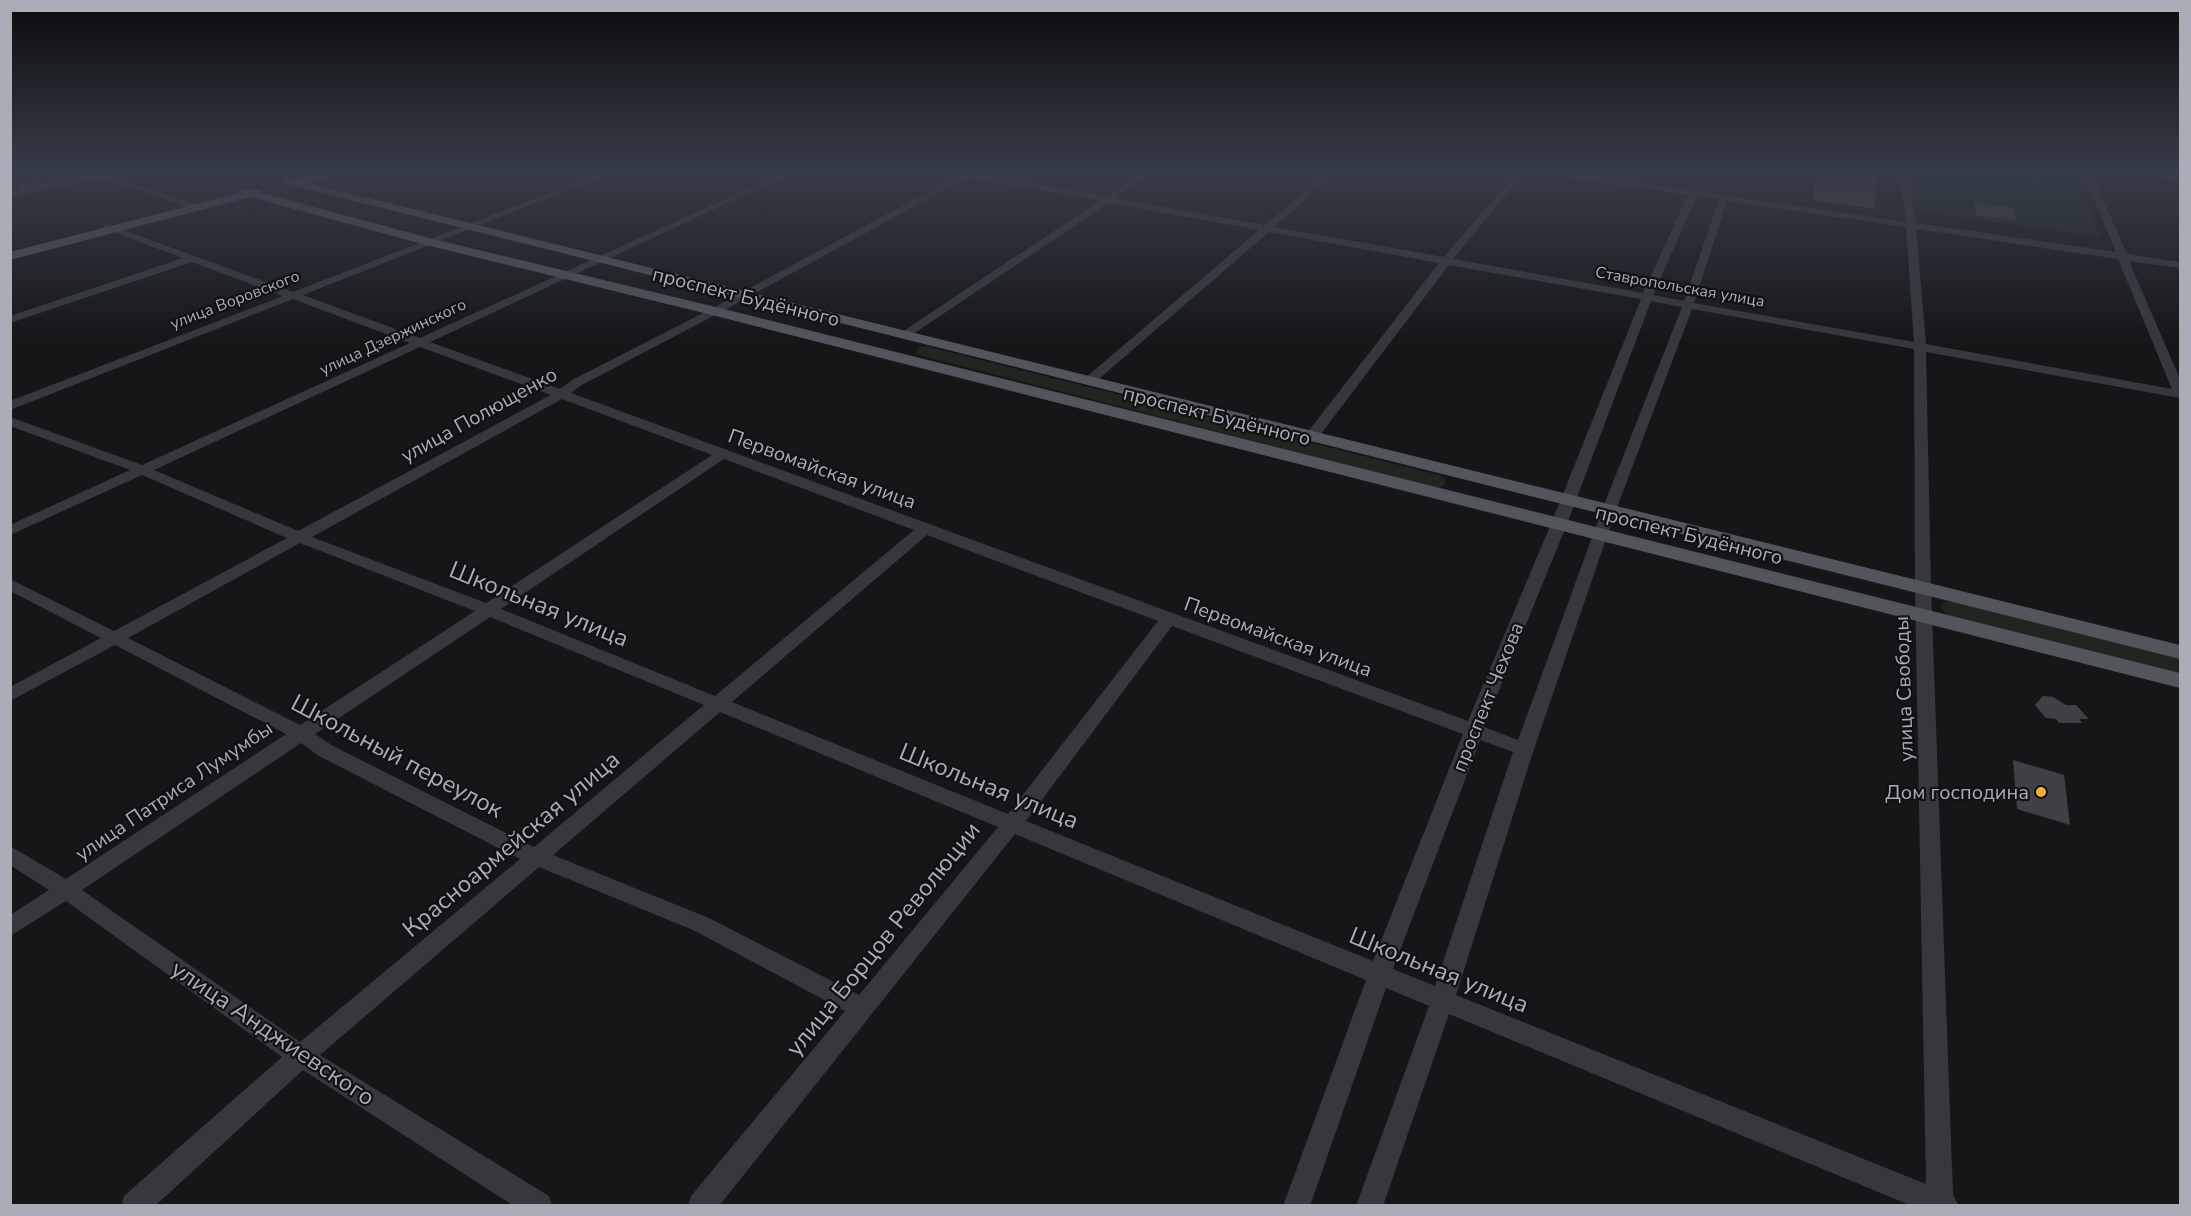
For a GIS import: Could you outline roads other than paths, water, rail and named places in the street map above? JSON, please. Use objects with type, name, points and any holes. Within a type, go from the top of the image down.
[{"type":"main road","points":[[10,254],[104,230]]},
{"type":"main road","name":"проспект Будённого","points":[[394,230],[430,242],[570,274],[2181,681]]},
{"type":"main road","name":"проспект Будённого","points":[[475,230],[2181,652]]},
{"type":"main road","points":[[892,357],[910,337]]},
{"type":"street","name":"Первомайская улица","points":[[116,230],[1524,749]]},
{"type":"street","name":"улица Воровского","points":[[10,406],[463,230]]},
{"type":"street","name":"улица Дзержинского","points":[[10,531],[667,230]]},
{"type":"street","name":"улица Полющенко","points":[[10,695],[560,395],[576,383],[715,311],[863,230]]},
{"type":"street","points":[[910,337],[1065,230]]},
{"type":"street","points":[[1089,381],[1264,230]]},
{"type":"street","name":"Ставропольская улица","points":[[1276,230],[1920,348],[2181,393]]},
{"type":"street","points":[[1312,436],[1472,230]]},
{"type":"street","name":"проспект Чехова","points":[[1296,1206],[1380,973],[1474,730],[1569,500],[1647,297],[1677,230]]},
{"type":"street","points":[[1369,1206],[1443,999],[1524,749],[1609,510],[1688,305],[1713,230]]},
{"type":"street","name":"улица Свободы","points":[[1911,230],[1920,348],[1923,588],[1942,1205]]},
{"type":"street","points":[[1943,230],[2181,265]]},
{"type":"street","points":[[2111,230],[2181,393]]},
{"type":"street","points":[[10,320],[191,259]]},
{"type":"street","name":"Школьная улица","points":[[10,421],[143,470],[298,537],[488,610],[1013,823],[1942,1205]]},
{"type":"street","name":"улица Патриса Лумумбы","points":[[10,927],[723,454]]},
{"type":"street","name":"Красноармейская улица","points":[[134,1206],[301,1056],[927,527]]},
{"type":"street","name":"Школьный переулок","points":[[10,584],[302,734],[326,752],[535,857],[701,924],[862,1008]]},
{"type":"street","name":"улица Борцов Революции","points":[[700,1206],[1013,823],[1169,618]]},
{"type":"street","name":"улица Анджиевского","points":[[10,854],[66,890],[301,1056],[539,1206]]},
{"type":"place","name":"Дом господина","points":[[2041,792]]}]
